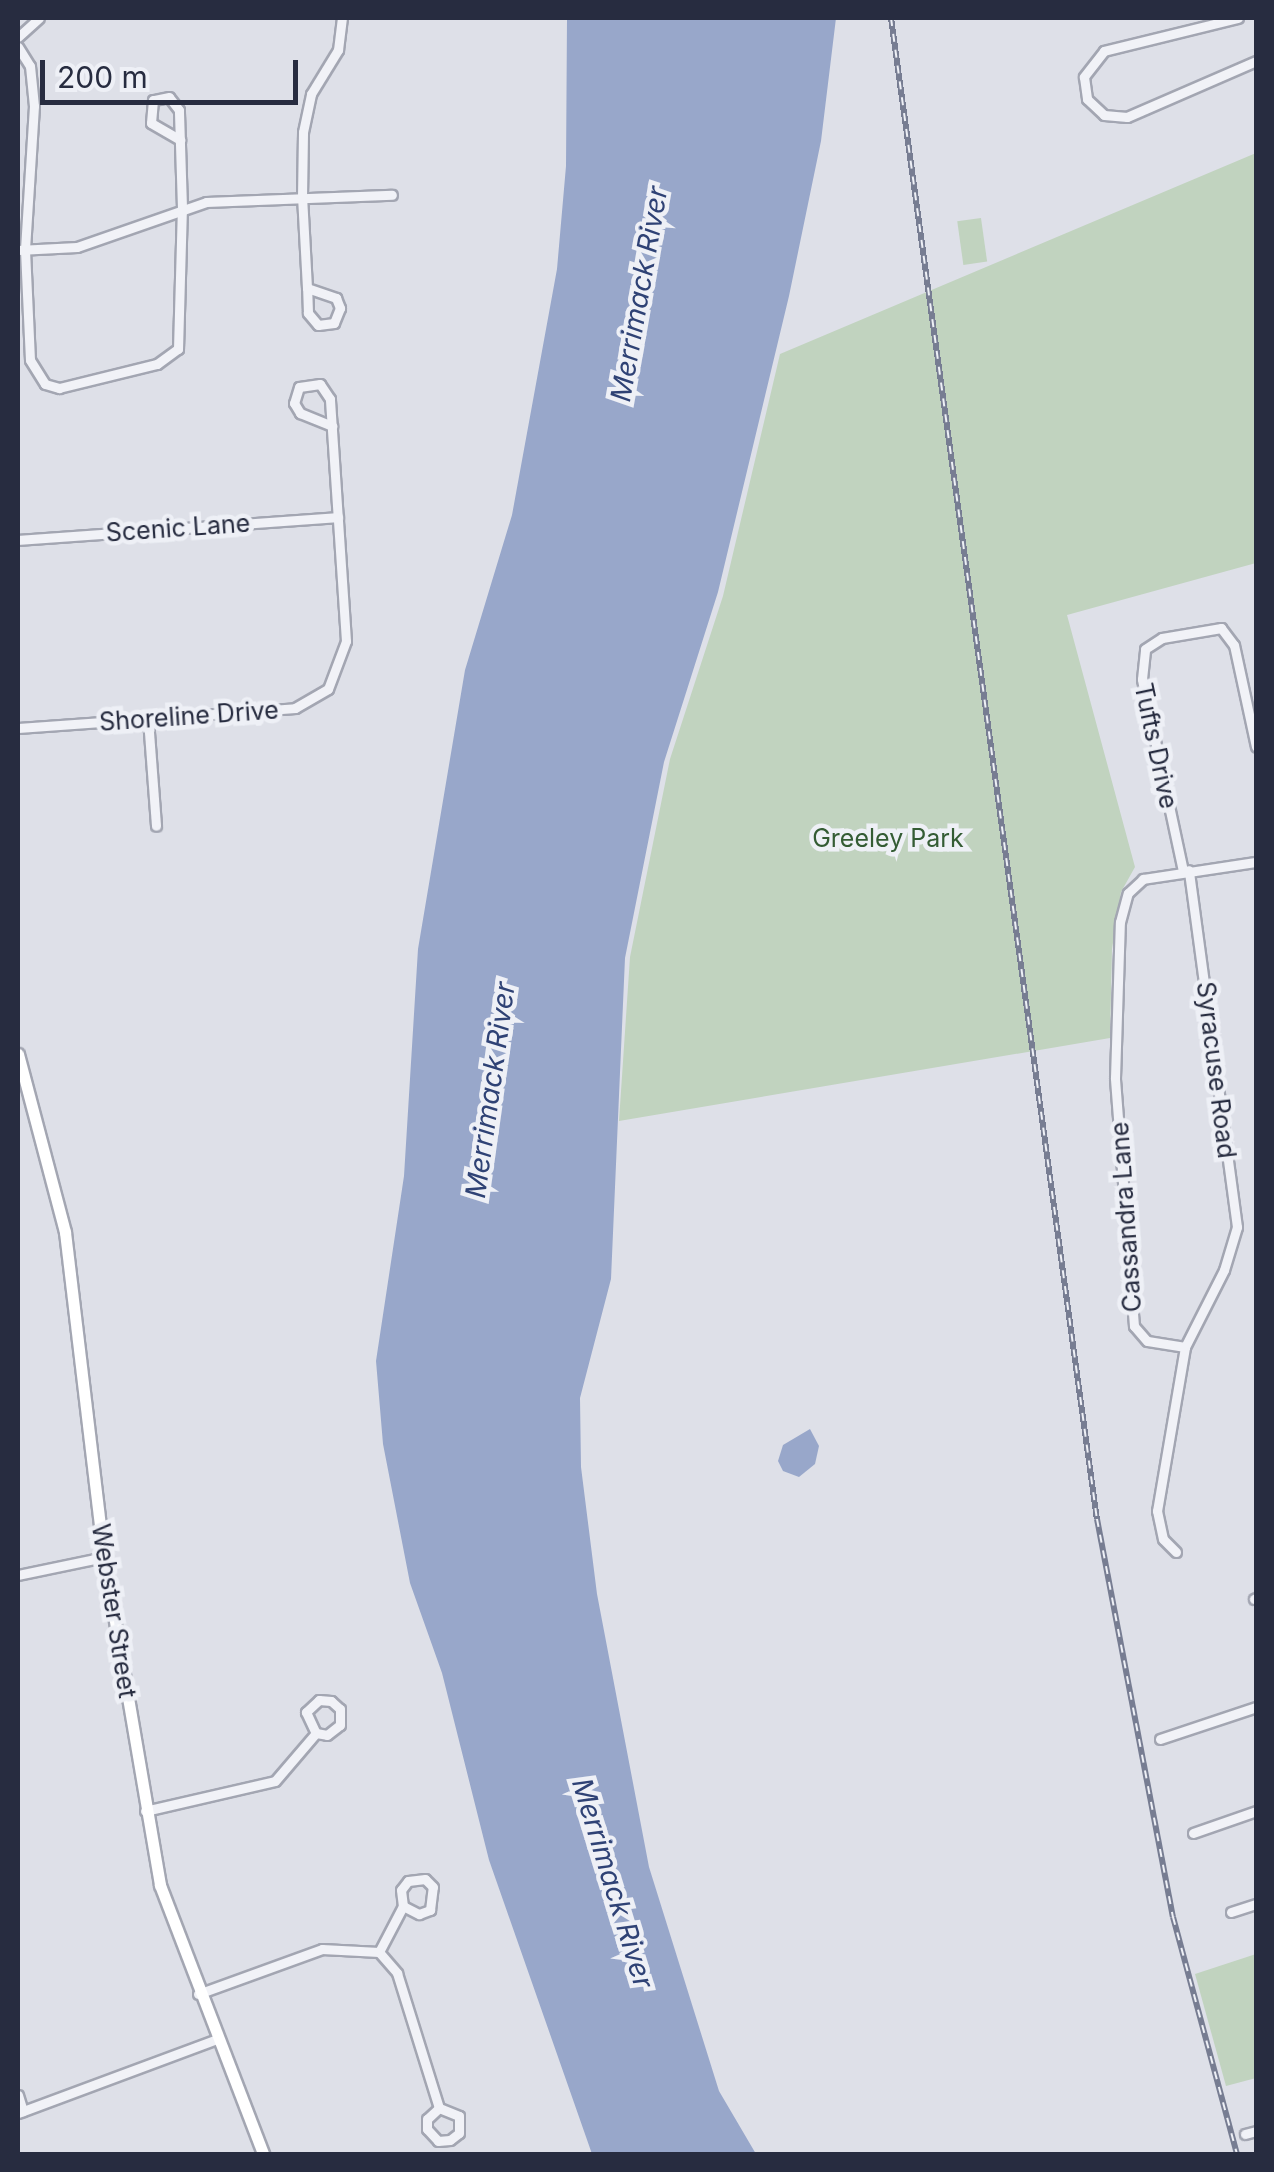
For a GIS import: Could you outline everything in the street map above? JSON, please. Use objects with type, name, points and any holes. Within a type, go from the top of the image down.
[{"type":"main road","name":"Webster Street","points":[[18,1054],[65,1232],[104,1557],[146,1811],[168,1914],[263,2154]]},
{"type":"street","points":[[18,37],[40,18]]},
{"type":"street","points":[[306,288],[336,298],[340,308],[334,323],[310,318],[306,288],[302,198],[306,106],[338,50],[342,18]]},
{"type":"street","points":[[1238,18],[1104,51],[1088,66],[1088,99],[1104,115],[1127,117],[1256,61]]},
{"type":"street","points":[[18,47],[30,66],[36,150],[21,250],[30,360],[45,384],[59,388],[157,364],[175,354],[181,339],[182,208],[180,140],[177,104],[169,97],[153,100],[151,123],[180,140]]},
{"type":"street","points":[[21,250],[77,248],[182,208],[392,195]]},
{"type":"street","name":"Shoreline Drive","points":[[18,728],[295,708],[328,689],[346,641],[332,426],[325,388],[303,384],[294,398],[296,409],[332,426]]},
{"type":"street","name":"Scenic Lane","points":[[18,540],[338,517]]},
{"type":"street","name":"Tufts Drive","points":[[1186,870],[1142,679],[1145,649],[1201,627],[1229,635],[1256,747]]},
{"type":"street","points":[[148,719],[156,826]]},
{"type":"street","name":"Cassandra Lane","points":[[1185,1347],[1146,1340],[1134,1326],[1115,1049],[1123,903],[1143,879],[1256,862]]},
{"type":"street","name":"Syracuse Road","points":[[1176,1552],[1163,1539],[1157,1511],[1185,1347],[1224,1270],[1236,1227],[1186,870]]},
{"type":"street","points":[[18,1576],[104,1557]]},
{"type":"street","points":[[331,1700],[340,1708],[340,1725],[327,1735],[316,1734],[306,1719],[309,1707],[331,1700]]},
{"type":"street","points":[[1160,1738],[1256,1707]]},
{"type":"street","points":[[146,1811],[266,1785],[290,1770],[316,1734]]},
{"type":"street","points":[[1193,1832],[1256,1812]]},
{"type":"street","points":[[379,1952],[403,1906],[400,1895],[408,1881],[424,1880],[434,1887],[430,1910],[419,1914],[403,1906]]},
{"type":"street","points":[[1231,1912],[1256,1904]]},
{"type":"street","points":[[198,1994],[322,1949],[379,1952],[397,1973],[438,2108]]},
{"type":"street","points":[[18,2095],[20,2112],[217,2039]]},
{"type":"green space","name":"Greeley Park","points":[[1256,153],[1256,563],[1067,615],[1135,867],[1121,892],[1112,949],[1110,1038],[619,1121],[630,957],[670,759],[723,596],[780,354]]},
{"type":"green space","points":[[981,218],[987,262],[963,265],[957,221]]},
{"type":"green space","points":[[1256,1954],[1256,2078],[1226,2086],[1195,1974]]},
{"type":"water","name":"Merrimack River","points":[[567,18],[836,18],[821,141],[789,296],[718,592],[664,762],[625,958],[611,1279],[580,1398],[581,1467],[597,1594],[649,1867],[719,2091],[756,2154],[592,2154],[489,1860],[442,1673],[410,1583],[383,1444],[376,1361],[404,1176],[418,949],[465,670],[512,515],[557,269],[566,166]]},
{"type":"water","points":[[810,1429],[819,1446],[815,1464],[799,1477],[783,1471],[778,1461],[783,1445]]},
{"type":"railway","points":[[891,18],[1097,1519],[1173,1917],[1237,2154]]}]
